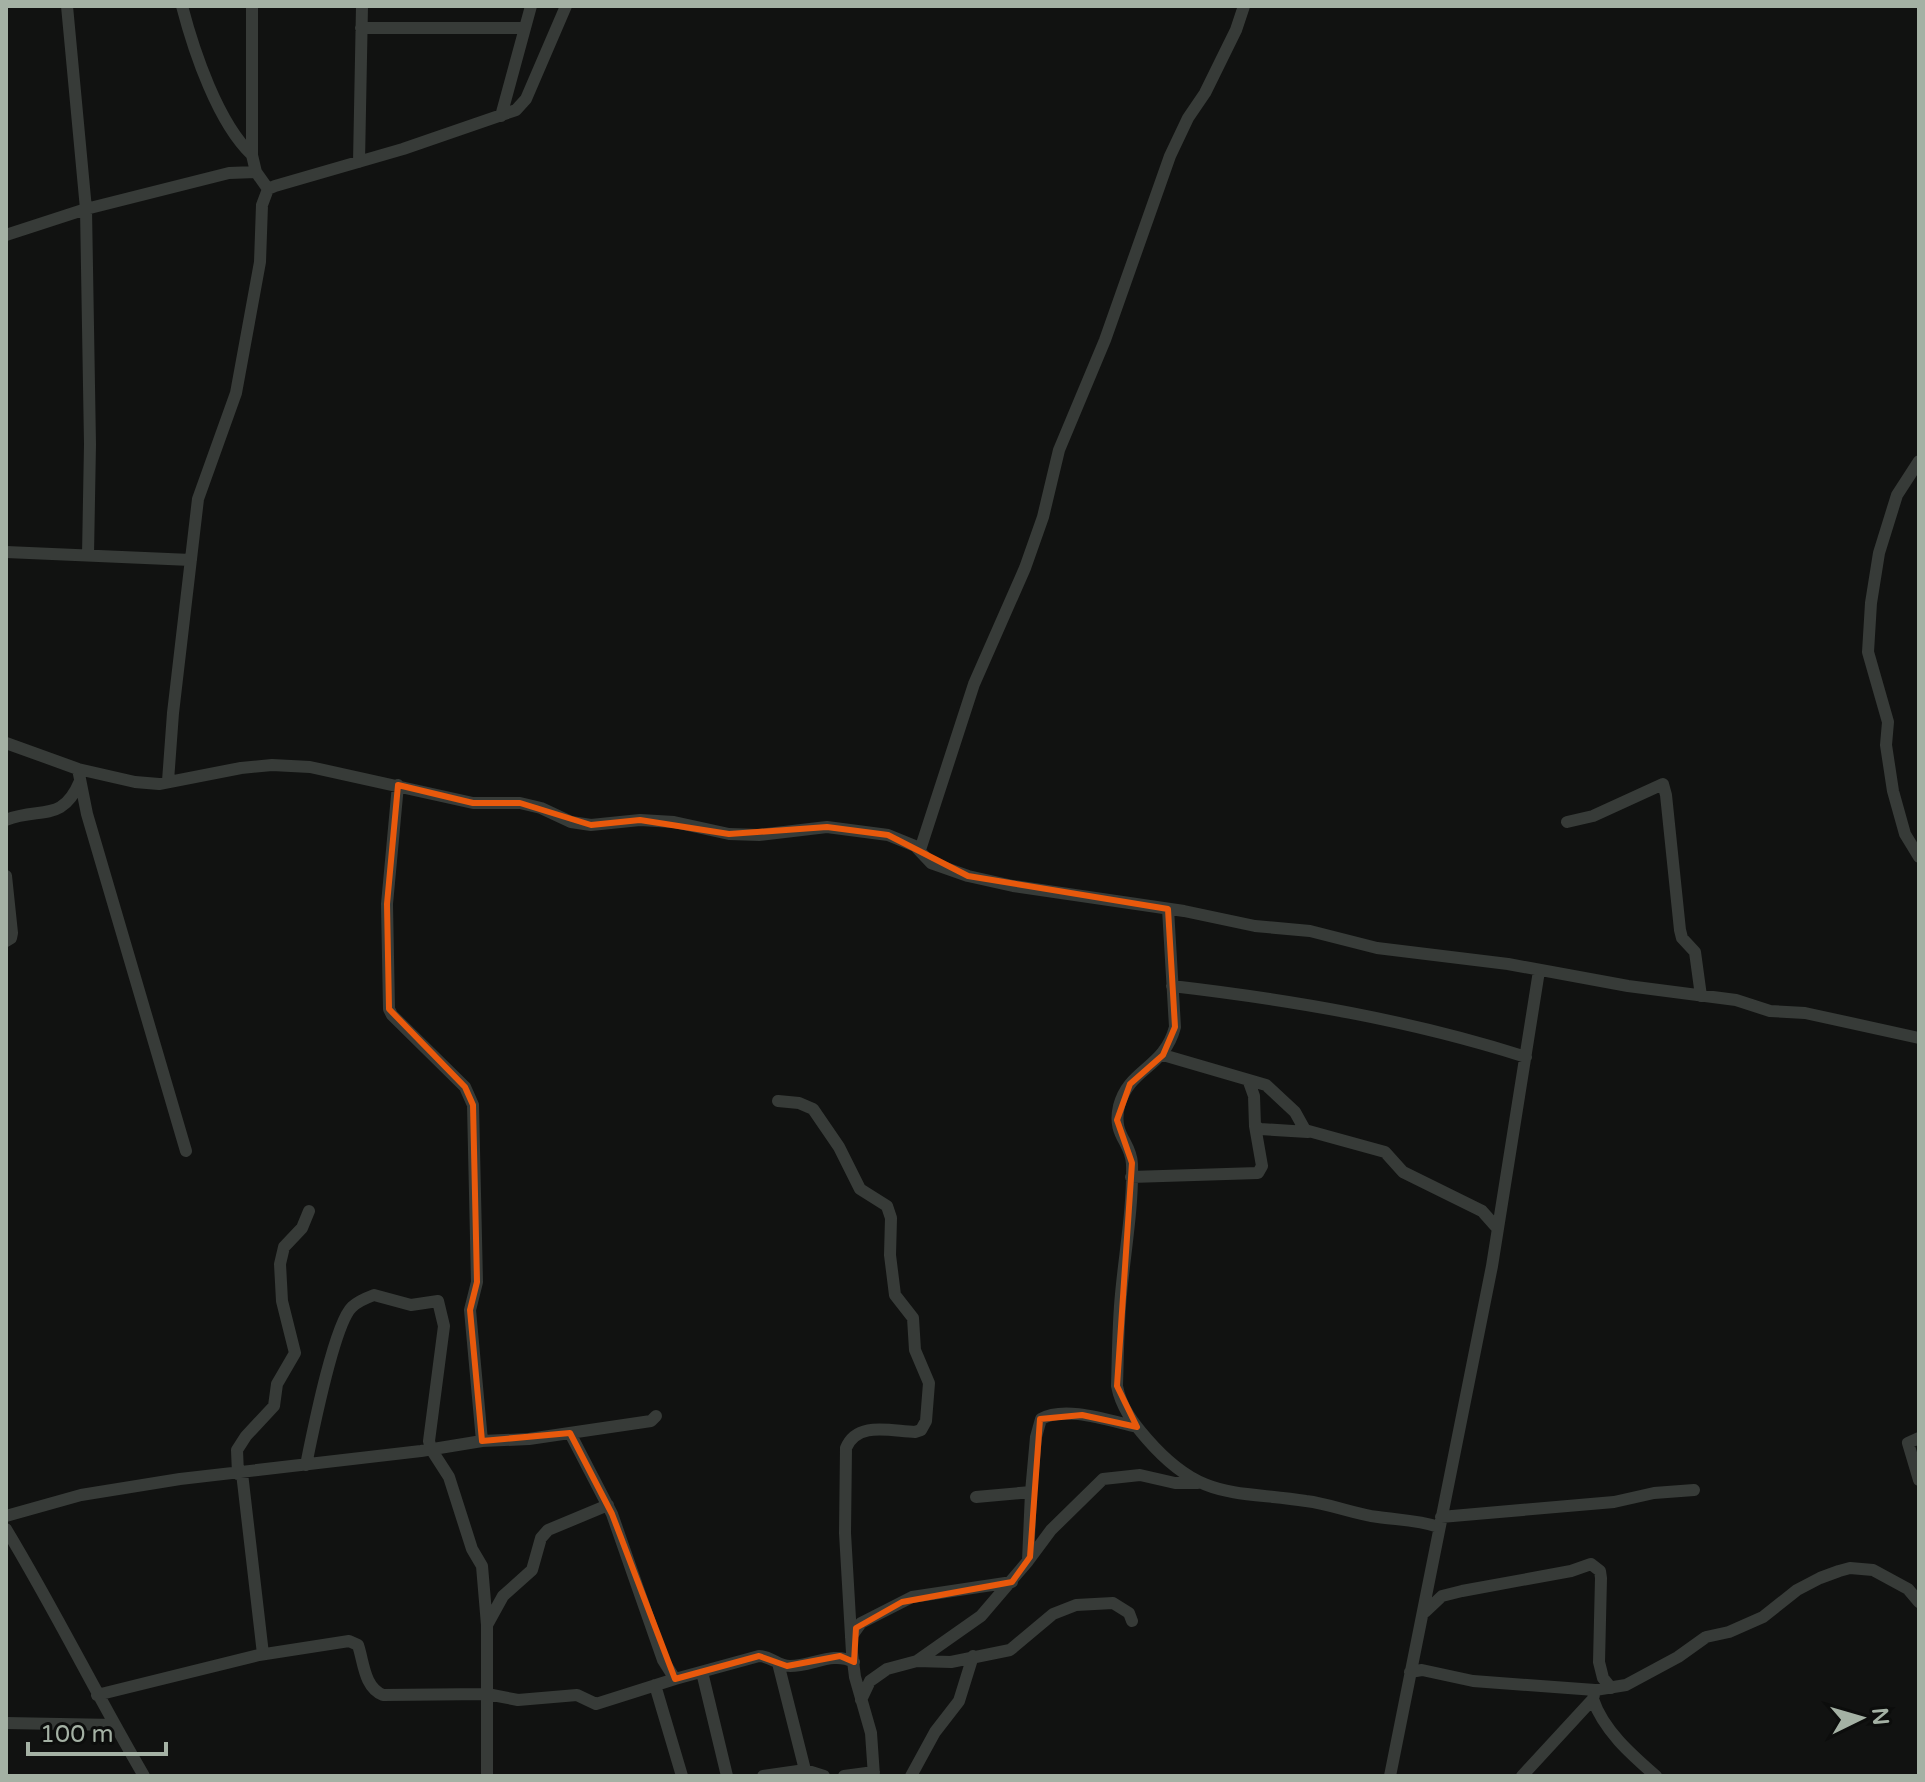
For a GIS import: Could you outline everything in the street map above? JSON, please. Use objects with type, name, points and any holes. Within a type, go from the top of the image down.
[{"type":"street","points":[[67,6],[86,209],[90,444],[88,555]]},
{"type":"street","points":[[182,6],[220,109],[237,141],[252,155]]},
{"type":"street","points":[[252,6],[252,155],[256,172],[268,189]]},
{"type":"street","points":[[359,162],[362,6]]},
{"type":"street","points":[[501,116],[531,6]]},
{"type":"street","points":[[268,189],[501,116],[521,106],[566,6]]},
{"type":"street","points":[[920,850],[974,684],[1025,568],[1043,517],[1059,450],[1105,340],[1170,156],[1188,118],[1205,93],[1236,30],[1244,6]]},
{"type":"street","points":[[361,28],[525,28]]},
{"type":"street","points":[[6,235],[86,209],[229,173],[256,172]]},
{"type":"street","points":[[168,781],[198,499],[236,393],[260,262],[262,205],[268,189]]},
{"type":"street","points":[[1919,461],[1897,495],[1879,553],[1871,603],[1868,652],[1888,722],[1886,745],[1893,791],[1905,834],[1919,857]]},
{"type":"street","points":[[6,552],[191,560]]},
{"type":"street","points":[[6,743],[79,775],[135,782],[168,781],[272,765],[310,767],[473,803],[520,803],[541,808],[571,822],[591,825],[640,820],[674,822],[729,834],[759,835],[827,827],[888,835],[920,850],[931,863],[968,876],[1013,886],[1168,909],[1255,926],[1310,931],[1377,948],[1508,964],[1736,1000],[1770,1011],[1805,1013],[1919,1038]]},
{"type":"street","points":[[6,820],[60,809],[71,800],[79,775]]},
{"type":"street","points":[[79,775],[87,814],[186,1151]]},
{"type":"street","points":[[1567,822],[1593,816],[1663,784],[1680,930],[1682,938],[1695,952],[1701,996]]},
{"type":"street","points":[[398,785],[387,904],[389,1009],[465,1087],[473,1105],[477,1282],[470,1310],[482,1441]]},
{"type":"street","points":[[6,876],[12,933],[6,941]]},
{"type":"street","points":[[1168,909],[1175,1027],[1171,1043],[1163,1055],[1130,1084],[1119,1106],[1118,1130],[1131,1157],[1131,1177],[1120,1296],[1117,1386],[1120,1400],[1137,1427],[1166,1461],[1202,1483],[1232,1494],[1323,1503],[1374,1516],[1420,1521],[1440,1522],[1694,1490]]},
{"type":"street","points":[[1390,1776],[1498,1229],[1539,971]]},
{"type":"street","points":[[1172,986],[1354,1012],[1480,1042],[1526,1057]]},
{"type":"street","points":[[1163,1055],[1266,1085],[1295,1112],[1308,1132]]},
{"type":"street","points":[[1131,1177],[1258,1173],[1262,1166],[1255,1126],[1254,1096],[1249,1082]]},
{"type":"street","points":[[778,1101],[799,1103],[813,1109],[839,1147],[860,1189],[887,1206],[891,1218],[895,1295],[913,1318],[915,1350],[929,1383],[926,1421],[921,1430],[860,1431],[850,1438],[846,1448],[845,1533],[851,1637],[861,1700],[871,1733],[874,1774],[844,1776]]},
{"type":"street","points":[[1255,1126],[1260,1129],[1308,1132],[1385,1152],[1403,1172],[1482,1211],[1498,1229]]},
{"type":"street","points":[[263,1654],[237,1450],[274,1406],[277,1384],[295,1353],[282,1301],[280,1264],[284,1247],[302,1228],[309,1211]]},
{"type":"street","points":[[306,1465],[340,1329],[350,1308],[374,1295],[411,1305],[435,1300],[440,1305],[444,1326],[429,1430],[431,1449],[449,1477],[472,1549],[482,1566],[487,1625],[487,1776]]},
{"type":"street","points":[[1028,1561],[1031,1492],[1039,1423],[1045,1417],[1059,1413],[1137,1427]]},
{"type":"street","points":[[6,1516],[81,1495],[180,1479],[570,1433],[651,1421],[656,1416]]},
{"type":"street","points":[[570,1433],[608,1505],[663,1660],[675,1679]]},
{"type":"street","points":[[1919,1438],[1908,1443],[1919,1480]]},
{"type":"street","points":[[917,1661],[981,1616],[1012,1582],[1051,1530],[1103,1479],[1140,1475],[1175,1483],[1202,1483]]},
{"type":"street","points":[[976,1497],[1031,1492]]},
{"type":"street","points":[[487,1625],[503,1596],[532,1570],[541,1538],[548,1530],[608,1505]]},
{"type":"street","points":[[6,1529],[46,1595],[97,1695],[144,1776]]},
{"type":"street","points":[[1424,1613],[1442,1596],[1452,1593],[1571,1571],[1591,1564],[1600,1571],[1599,1662],[1603,1678],[1611,1688]]},
{"type":"street","points":[[1410,1672],[1422,1670],[1473,1681],[1594,1694],[1626,1685],[1666,1664],[1706,1637],[1729,1632],[1763,1617],[1797,1590],[1839,1571],[1850,1568],[1873,1570],[1908,1589],[1919,1602]]},
{"type":"street","points":[[851,1637],[861,1623],[912,1597],[1012,1582]]},
{"type":"street","points":[[861,1700],[865,1688],[887,1669],[917,1661],[945,1662],[1010,1650],[1053,1614],[1076,1605],[1113,1603],[1129,1613],[1132,1621]]},
{"type":"street","points":[[97,1695],[263,1654],[349,1641],[358,1645],[373,1690],[383,1695],[487,1694],[518,1700],[577,1695],[591,1703],[601,1704],[655,1685],[759,1656],[778,1663],[800,1665],[840,1656],[854,1662]]},
{"type":"street","points":[[911,1776],[935,1732],[959,1701],[973,1656]]},
{"type":"street","points":[[778,1663],[805,1770]]},
{"type":"street","points":[[702,1672],[727,1776]]},
{"type":"street","points":[[655,1685],[682,1776]]},
{"type":"street","points":[[1522,1776],[1594,1694]]},
{"type":"street","points":[[1594,1694],[1598,1713],[1621,1742],[1656,1776]]},
{"type":"street","points":[[6,1723],[114,1725]]},
{"type":"street","points":[[763,1776],[805,1770],[824,1776]]},
{"type":"highlighted area","points":[[398,785],[473,803],[520,803],[591,825],[640,820],[729,834],[827,827],[888,835],[968,876],[1168,909],[1175,1027],[1163,1055],[1130,1084],[1117,1120],[1132,1163],[1117,1386],[1137,1427],[1082,1415],[1040,1419],[1030,1557],[1012,1582],[902,1602],[856,1628],[854,1662],[840,1656],[787,1666],[759,1656],[675,1679],[612,1514],[570,1433],[482,1441],[470,1310],[477,1282],[473,1105],[465,1087],[389,1009],[387,904]]}]
